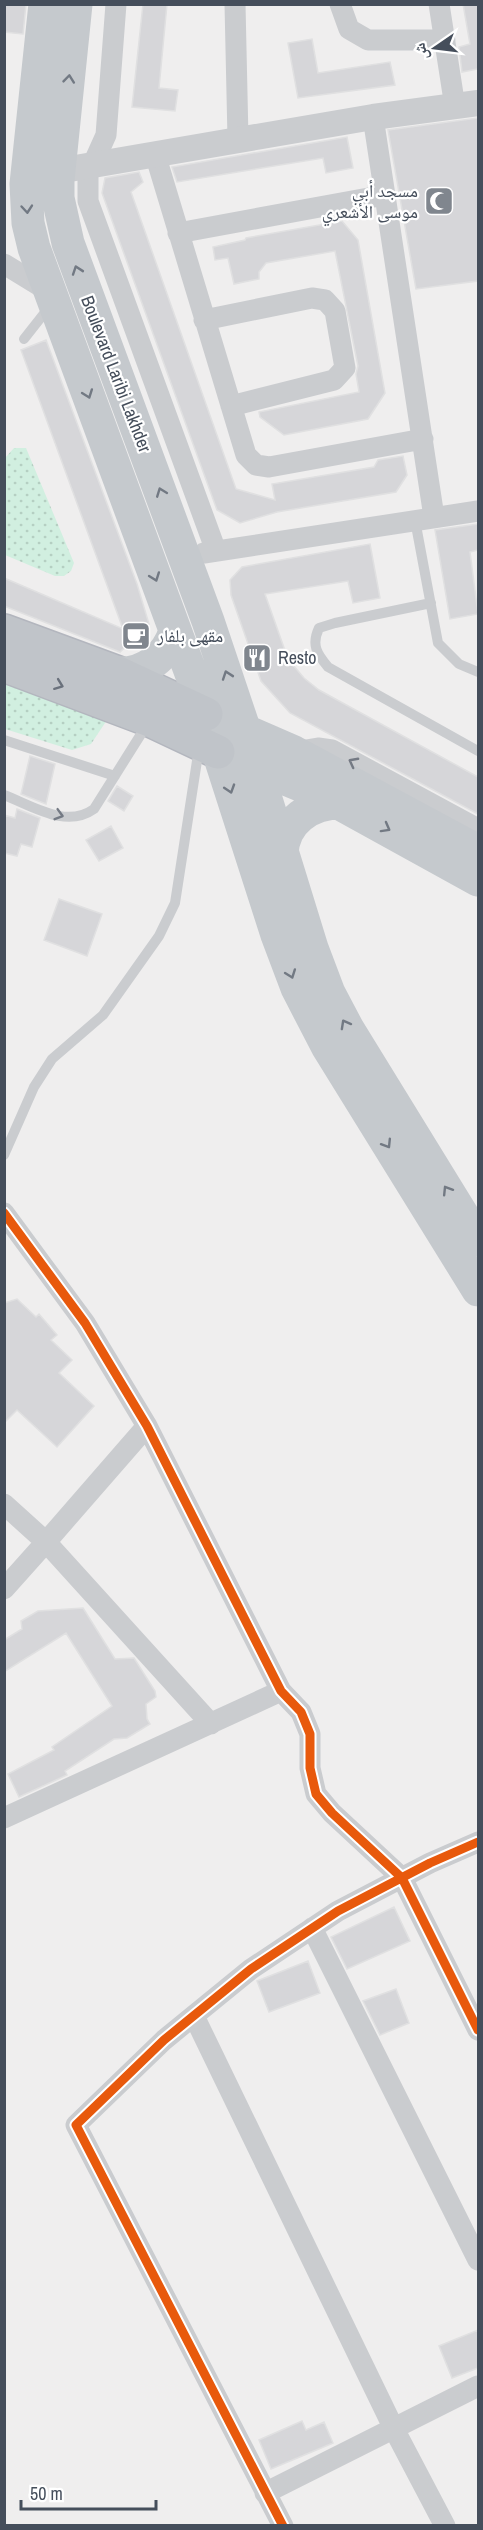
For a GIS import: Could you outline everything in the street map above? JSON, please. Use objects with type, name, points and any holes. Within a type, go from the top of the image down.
[{"type":"highway","points":[[4,631],[118,673],[208,736]]},
{"type":"highway","points":[[4,665],[150,720],[208,736]]},
{"type":"main road","name":"Boulevard Laribi Lakhder","points":[[45,4],[30,173],[28,223],[34,248],[175,631],[208,736],[297,988],[327,1046],[478,1290]]},
{"type":"main road","name":"Boulevard Laribi Lakhder","points":[[30,173],[76,4]]},
{"type":"main road","name":"Boulevard Laribi Lakhder","points":[[30,173],[58,198],[68,243],[201,554],[245,731],[328,993],[478,1240]]},
{"type":"main road","points":[[118,673],[137,671],[151,664],[169,646],[175,631]]},
{"type":"main road","points":[[208,736],[245,731],[294,752],[478,850]]},
{"type":"main road","points":[[208,736],[256,767],[341,803],[478,880]]},
{"type":"main road","points":[[282,853],[286,832],[298,817],[319,807],[341,803]]},
{"type":"street","points":[[116,4],[106,135],[103,146],[91,166],[87,184],[89,209],[201,554],[478,511]]},
{"type":"street","points":[[235,4],[238,139]]},
{"type":"street","points":[[340,4],[349,28],[368,40],[445,40]]},
{"type":"street","points":[[30,173],[91,166],[238,139],[467,105],[445,40],[439,4]]},
{"type":"street","points":[[374,117],[423,438],[425,519]]},
{"type":"street","points":[[155,154],[246,455],[256,465],[269,467],[423,438]]},
{"type":"street","points":[[178,232],[386,195]]},
{"type":"street","points":[[4,264],[52,296]]},
{"type":"street","points":[[204,320],[312,298],[325,300],[335,310],[345,368],[341,374],[334,380],[231,405]]},
{"type":"street","points":[[294,752],[318,748],[332,750],[478,829]]},
{"type":"street","points":[[5,1215],[85,1323],[147,1425],[281,1691],[301,1712],[310,1734],[310,1768],[316,1794],[332,1813],[402,1878],[478,2030]]},
{"type":"street","points":[[4,1589],[147,1425]]},
{"type":"street","points":[[4,1504],[46,1542],[211,1724]]},
{"type":"street","points":[[4,1818],[281,1691]]},
{"type":"street","points":[[283,2526],[76,2125],[164,2040],[251,1969],[338,1911],[478,1842]]},
{"type":"street","points":[[312,1928],[478,2260]]},
{"type":"street","points":[[194,2016],[394,2429],[445,2526]]},
{"type":"street","points":[[265,2493],[478,2386]]},
{"type":"lane","points":[[24,339],[52,296]]},
{"type":"lane","points":[[425,519],[430,603],[438,643],[459,664],[478,672]]},
{"type":"lane","points":[[430,603],[319,628],[314,639],[318,655],[328,667],[478,751]]},
{"type":"lane","points":[[4,795],[64,818],[75,818],[94,809],[150,720]]},
{"type":"lane","points":[[4,1155],[34,1087],[52,1059],[103,1016],[159,936],[175,903],[208,736]]},
{"type":"lane","points":[[4,740],[115,776]]},
{"type":"green space","points":[[14,448],[26,448],[74,563],[71,571],[64,576],[55,576],[5,555],[5,458]]},
{"type":"green space","points":[[4,682],[107,720],[91,744],[72,750],[5,729]]},
{"type":"building","points":[[4,4],[26,4],[23,34],[4,32]]},
{"type":"building","points":[[143,4],[167,4],[159,88],[178,90],[175,111],[132,107]]},
{"type":"building","points":[[463,4],[478,4],[478,69],[462,72],[459,47],[470,44]]},
{"type":"building","points":[[312,39],[318,73],[390,62],[395,85],[298,98],[288,43]]},
{"type":"building","name":"مسجد أبي موسى الأشعري","points":[[478,118],[478,281],[416,289],[388,130]]},
{"type":"building","points":[[347,137],[353,168],[326,173],[323,158],[177,182],[172,167]]},
{"type":"building","points":[[139,172],[143,182],[131,192],[236,489],[275,500],[272,484],[374,467],[378,460],[403,456],[407,475],[396,492],[277,512],[240,523],[217,510],[102,193],[105,178]]},
{"type":"building","points":[[342,221],[358,240],[385,393],[368,419],[284,435],[260,417],[259,412],[359,392],[356,374],[358,366],[335,251],[266,263],[259,272],[259,279],[234,284],[228,258],[215,260],[213,247],[246,238]]},
{"type":"building","points":[[46,340],[137,584],[149,624],[120,652],[4,606],[4,578],[123,629],[21,350]]},
{"type":"building","points":[[478,524],[478,550],[470,552],[478,614],[450,619],[435,530]]},
{"type":"building","points":[[370,544],[380,598],[353,603],[348,581],[265,594],[288,659],[304,678],[319,690],[478,777],[478,814],[290,713],[261,681],[231,595],[230,580],[242,567]]},
{"type":"building","points":[[30,756],[55,764],[46,804],[21,794]]},
{"type":"building","points":[[117,786],[133,796],[124,811],[108,801]]},
{"type":"building","points":[[17,809],[40,818],[32,847],[21,844],[17,856],[4,853],[4,815],[15,818]]},
{"type":"building","points":[[111,826],[123,848],[99,861],[86,840]]},
{"type":"building","points":[[59,899],[102,914],[87,956],[44,940]]},
{"type":"building","points":[[17,1299],[36,1317],[39,1314],[57,1335],[51,1340],[72,1360],[59,1373],[94,1406],[57,1447],[17,1410],[4,1423],[4,1303]]},
{"type":"building","points":[[83,1608],[115,1659],[134,1658],[155,1691],[156,1697],[146,1704],[147,1719],[150,1724],[127,1738],[114,1739],[65,1771],[67,1775],[19,1797],[8,1774],[54,1750],[52,1747],[112,1706],[66,1633],[4,1672],[4,1640],[22,1629],[21,1621],[38,1611]]},
{"type":"building","points":[[394,1907],[410,1941],[347,1969],[331,1937]]},
{"type":"building","points":[[308,1961],[320,1993],[269,2012],[257,1981]]},
{"type":"building","points":[[396,1989],[409,2023],[380,2035],[363,2001]]},
{"type":"building","points":[[478,2330],[478,2368],[452,2378],[439,2346]]},
{"type":"building","points":[[302,2421],[306,2430],[324,2422],[333,2443],[271,2469],[259,2440]]},
{"type":"cycle path","points":[[4,1213],[85,1323],[147,1426],[281,1691],[301,1712],[310,1734],[310,1768],[316,1794],[332,1813],[402,1878],[478,2030]]},
{"type":"cycle path","points":[[283,2526],[76,2125],[164,2040],[251,1969],[338,1911],[430,1863],[478,1842]]},
{"type":"place","name":"مسجد أبي موسى الأشعري","points":[[439,201]]},
{"type":"place","name":"مقهى بلفار","points":[[136,636]]},
{"type":"place","name":"Resto","points":[[257,658]]}]
